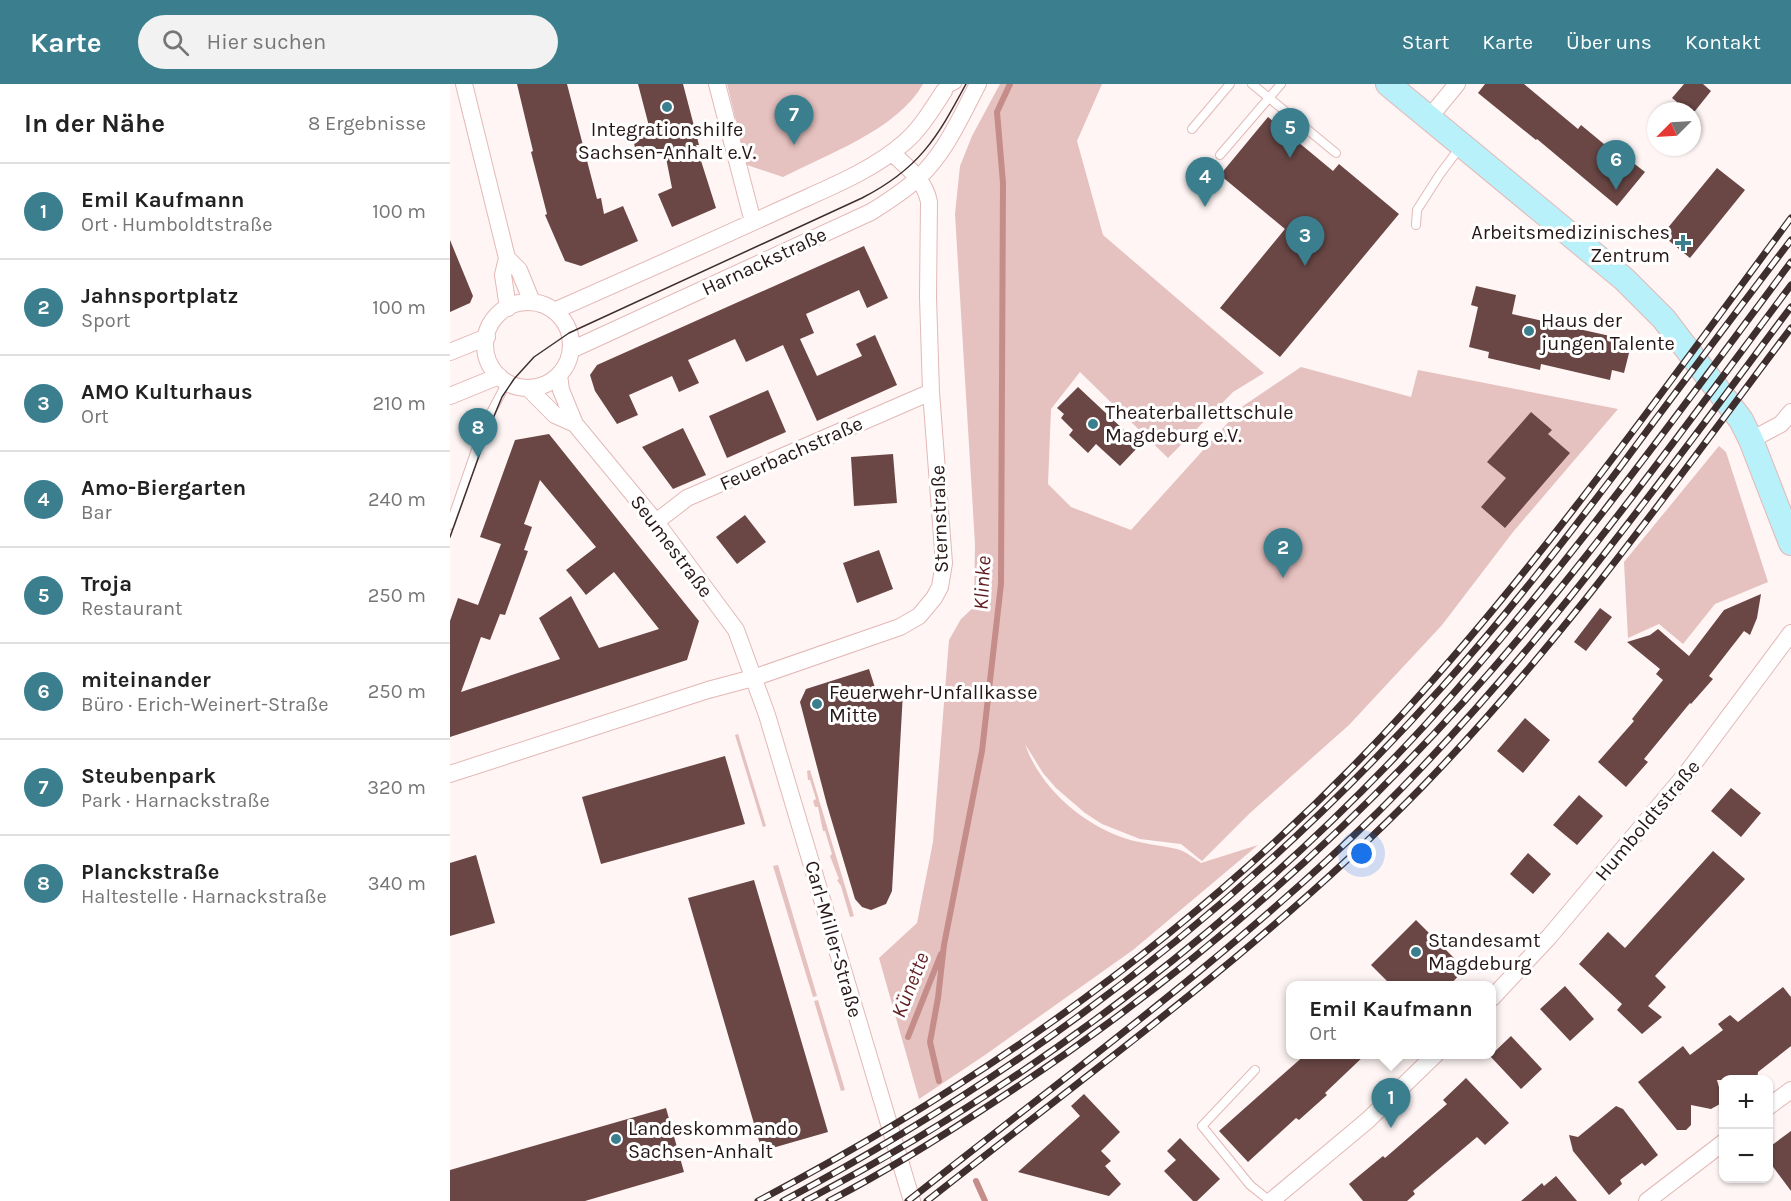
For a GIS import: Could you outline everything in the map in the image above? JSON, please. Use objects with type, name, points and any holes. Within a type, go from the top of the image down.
[{"type":"main road","points":[[1388,84],[1643,297],[1664,319],[1741,420],[1791,543]]},
{"type":"street","points":[[464,84],[507,258],[503,275],[508,308]]},
{"type":"street","points":[[717,84],[753,222]]},
{"type":"street","points":[[892,153],[918,178],[947,141],[978,84]]},
{"type":"street","points":[[1429,118],[1457,84]]},
{"type":"street","name":"Harnackstraße","points":[[554,311],[856,174],[892,153],[918,130],[950,88]]},
{"type":"street","name":"Harnackstraße","points":[[571,350],[872,212],[918,178]]},
{"type":"street","name":"Sternstraße","points":[[450,774],[708,690],[753,678],[900,627],[919,616],[938,593],[943,575],[944,551],[931,392],[928,297],[929,202],[925,187],[918,178]]},
{"type":"street","points":[[507,258],[519,270],[532,302]]},
{"type":"street","points":[[532,302],[554,311],[563,320],[568,329],[571,350],[559,375],[546,384],[528,388],[503,379],[488,358],[487,337],[494,320],[508,308],[520,303],[532,302]]},
{"type":"street","points":[[450,352],[487,337]]},
{"type":"street","name":"Seumestraße","points":[[559,375],[564,397],[575,424],[656,522],[736,630],[753,678]]},
{"type":"street","points":[[450,396],[503,379]]},
{"type":"street","name":"Seumestraße","points":[[528,388],[555,415],[575,424]]},
{"type":"street","name":"Feuerbachstraße","points":[[656,522],[687,498],[931,392]]},
{"type":"street","points":[[1751,440],[1781,424],[1791,412]]},
{"type":"street","name":"Humboldtstraße","points":[[1496,993],[1550,937],[1686,774],[1791,633]]},
{"type":"street","name":"Carl-Miller-Straße","points":[[753,678],[767,715],[912,1201]]},
{"type":"street","points":[[1270,1201],[1368,1120],[1431,1059]]},
{"type":"street","points":[[1773,1103],[1791,1090]]},
{"type":"street","points":[[1647,1201],[1719,1146]]},
{"type":"lane","points":[[1192,129],[1230,84]]},
{"type":"lane","points":[[1252,84],[1336,153]]},
{"type":"lane","points":[[1220,155],[1281,84]]},
{"type":"lane","points":[[1416,225],[1417,210],[1462,145]]},
{"type":"lane","points":[[450,525],[503,379]]},
{"type":"lane","points":[[1255,1070],[1202,1126],[1250,1185],[1270,1201]]},
{"type":"shaded area","points":[[727,84],[923,84],[912,100],[880,127],[783,177],[747,165]]},
{"type":"shaded area","points":[[1000,84],[1102,84],[1077,141],[1103,235],[1264,373],[1233,392],[1168,458],[1080,372],[1051,409],[1048,484],[1071,507],[1131,530],[1243,406],[1301,367],[1411,397],[1418,370],[1618,409],[1513,532],[1442,625],[1349,725],[1250,813],[1202,861],[1181,844],[1140,839],[1102,824],[1085,813],[1056,788],[1043,773],[1025,744],[1032,760],[1052,790],[1079,814],[1111,833],[1133,841],[1180,850],[1201,863],[1258,845],[1133,950],[919,1099],[879,958],[917,923],[933,842],[949,640],[961,619],[974,607],[975,544],[955,214],[960,166],[972,136]]},
{"type":"shaded area","points":[[1719,446],[1726,452],[1768,582],[1715,604],[1683,644],[1659,624],[1628,638],[1624,562]]},
{"type":"shaded area","points":[[738,734],[766,826],[763,827],[735,735]]},
{"type":"shaded area","points":[[810,770],[854,916],[850,917],[830,856],[832,854],[825,831],[823,831],[818,807],[815,807],[813,801],[816,799],[810,780],[808,780],[807,771]]},
{"type":"shaded area","points":[[778,865],[817,996],[813,997],[773,866]]},
{"type":"shaded area","points":[[818,1000],[845,1090],[841,1091],[814,1001]]},
{"type":"building","points":[[517,84],[567,84],[597,199],[601,198],[604,214],[623,206],[638,241],[581,266],[565,261],[545,215],[547,214]]},
{"type":"building","points":[[638,84],[683,84],[699,145],[696,145],[716,208],[672,227],[658,194],[672,188],[665,153],[638,160],[632,135],[650,130]]},
{"type":"building","points":[[1485,84],[1524,84],[1578,129],[1581,125],[1616,154],[1618,151],[1645,172],[1617,206],[1478,93]]},
{"type":"building","points":[[1684,84],[1703,84],[1711,91],[1701,104],[1677,102],[1672,98]]},
{"type":"building","points":[[1268,117],[1333,171],[1339,164],[1399,214],[1280,357],[1220,308],[1285,229],[1220,175]]},
{"type":"building","points":[[1717,168],[1745,190],[1690,258],[1662,235]]},
{"type":"building","points":[[450,240],[473,296],[470,303],[450,312]]},
{"type":"building","points":[[864,246],[888,298],[867,308],[859,290],[806,314],[814,333],[800,339],[817,376],[862,356],[856,344],[875,335],[897,385],[817,421],[783,345],[746,362],[735,339],[688,360],[699,383],[679,392],[672,376],[629,395],[638,415],[617,424],[595,391],[590,375],[597,365]]},
{"type":"building","name":"Haus der jungen Talente","points":[[1476,286],[1516,295],[1512,314],[1619,338],[1617,346],[1630,349],[1624,373],[1612,370],[1610,380],[1541,364],[1540,370],[1488,358],[1489,352],[1469,347],[1478,307],[1471,305]]},
{"type":"building","name":"Theaterballettschule Magdeburg e.V.","points":[[1078,387],[1140,445],[1120,466],[1096,444],[1088,453],[1069,435],[1073,430],[1061,418],[1064,414],[1057,408]]},
{"type":"building","points":[[768,390],[786,432],[727,458],[709,416]]},
{"type":"building","points":[[1531,412],[1552,430],[1548,434],[1570,453],[1505,528],[1481,507],[1506,478],[1487,462]]},
{"type":"building","points":[[683,428],[706,475],[673,489],[642,447]]},
{"type":"building","points":[[549,434],[699,621],[687,660],[450,737],[450,621],[458,598],[478,605],[501,544],[480,537],[515,440]],"holes":[[[540,480],[596,547],[566,570],[586,595],[614,572],[659,629],[599,648],[571,596],[539,618],[560,659],[461,692],[481,637],[490,640],[500,614],[505,615],[528,551],[524,550],[532,527],[524,524]]]},
{"type":"building","points":[[893,454],[897,503],[854,506],[851,457]]},
{"type":"building","points":[[745,515],[766,542],[737,564],[716,537]]},
{"type":"building","points":[[879,550],[893,589],[857,603],[843,563]]},
{"type":"building","points":[[1761,594],[1757,618],[1750,635],[1744,631],[1709,676],[1713,679],[1644,759],[1648,762],[1626,787],[1598,762],[1634,721],[1632,719],[1663,680],[1656,674],[1660,669],[1627,642],[1650,635],[1658,629],[1689,656],[1724,610]]},
{"type":"building","points":[[1600,608],[1612,617],[1586,651],[1574,642]]},
{"type":"building","points":[[869,669],[879,700],[903,692],[892,891],[886,904],[871,910],[862,907],[855,899],[800,702],[806,689]]},
{"type":"building","points":[[1525,718],[1550,740],[1523,773],[1497,751]]},
{"type":"building","points":[[725,756],[745,824],[601,864],[582,797]]},
{"type":"building","points":[[1731,788],[1761,813],[1741,837],[1711,811]]},
{"type":"building","points":[[1579,795],[1603,816],[1577,845],[1553,825]]},
{"type":"building","points":[[1713,851],[1745,879],[1655,976],[1666,987],[1648,1006],[1662,1017],[1642,1034],[1617,1010],[1622,1004],[1579,964],[1608,932],[1625,948]]},
{"type":"building","points":[[1528,853],[1551,874],[1533,894],[1510,874]]},
{"type":"building","points":[[476,855],[495,923],[450,936],[450,863]]},
{"type":"building","points":[[754,880],[828,1132],[762,1151],[688,898]]},
{"type":"building","name":"Standesamt Magdeburg","points":[[1416,920],[1459,963],[1463,971],[1454,981],[1387,981],[1371,965]]},
{"type":"building","points":[[1565,986],[1594,1019],[1570,1041],[1540,1009]]},
{"type":"building","points":[[1783,987],[1791,997],[1791,1046],[1758,1072],[1758,1075],[1719,1075],[1719,1080],[1717,1080],[1719,1105],[1711,1109],[1691,1105],[1691,1125],[1686,1130],[1677,1130],[1638,1082],[1683,1046],[1690,1055],[1723,1030],[1718,1024],[1730,1015],[1738,1022]]},
{"type":"building","points":[[1511,1036],[1542,1069],[1521,1089],[1493,1059],[1496,1059],[1496,1050]]},
{"type":"building","points":[[1300,1059],[1361,1059],[1325,1093],[1327,1095],[1299,1120],[1296,1118],[1248,1162],[1219,1131]]},
{"type":"building","points":[[1466,1078],[1509,1123],[1485,1145],[1477,1137],[1413,1191],[1415,1194],[1407,1201],[1363,1201],[1349,1184],[1383,1156],[1385,1158],[1447,1104],[1443,1100]]},
{"type":"building","points":[[1084,1094],[1120,1132],[1101,1151],[1111,1161],[1105,1166],[1121,1184],[1109,1196],[1018,1172],[1080,1116],[1071,1106]]},
{"type":"building","points":[[1616,1106],[1623,1109],[1658,1155],[1645,1166],[1642,1163],[1620,1180],[1622,1184],[1609,1195],[1573,1151],[1569,1135],[1578,1137]]},
{"type":"building","name":"Landeskommando Sachsen-Anhalt","points":[[666,1108],[684,1172],[585,1201],[450,1201],[450,1170]]},
{"type":"building","points":[[1791,1131],[1791,1191],[1773,1167],[1773,1144]]},
{"type":"building","points":[[1180,1138],[1220,1179],[1197,1201],[1193,1201],[1164,1171],[1176,1160],[1167,1151]]},
{"type":"building","points":[[1556,1176],[1577,1201],[1521,1201],[1542,1183],[1544,1186]]},
{"type":"waterway","name":"Klinke","points":[[939,1081],[930,1042],[944,945],[982,751],[1001,584],[1003,183],[997,112],[1010,84]]},
{"type":"waterway","name":"Künette","points":[[908,1037],[941,954]]},
{"type":"waterway","name":"Klinke","points":[[976,1181],[985,1201]]},
{"type":"tram line","points":[[450,537],[502,397],[514,379],[534,357],[569,333],[882,187],[898,176],[925,150],[946,121],[966,84]]},
{"type":"railway","points":[[758,1201],[848,1152],[935,1099],[1021,1043],[1104,984],[1184,921],[1262,854],[1336,784],[1459,651],[1509,591],[1652,406],[1791,218]]},
{"type":"railway","points":[[783,1201],[875,1150],[965,1094],[1052,1035],[1136,973],[1296,836],[1371,763],[1489,633],[1600,494],[1791,240]]},
{"type":"railway","points":[[805,1201],[891,1154],[975,1103],[1057,1047],[1137,989],[1214,927],[1288,861],[1359,793],[1427,723],[1476,668],[1615,497],[1791,262]]},
{"type":"railway","points":[[829,1201],[931,1142],[1064,1055],[1205,948],[1338,831],[1462,704],[1520,637],[1624,507],[1791,285]]},
{"type":"railway","points":[[908,1201],[1207,965],[1265,916],[1377,813],[1489,694],[1542,631],[1644,503],[1791,307]]},
{"type":"railway","points":[[927,1201],[1244,951],[1365,844],[1422,787],[1521,678],[1614,564],[1791,328]]},
{"type":"place","name":"Integrationshilfe Sachsen-Anhalt e.V.","points":[[667,107]]},
{"type":"place","name":"Steubenpark","points":[[794,145]]},
{"type":"place","name":"Troja","points":[[1290,158]]},
{"type":"place","name":"miteinander","points":[[1616,190]]},
{"type":"place","name":"Amo-Biergarten","points":[[1205,207]]},
{"type":"place","name":"Arbeitsmedizinisches Zentrum","points":[[1683,243]]},
{"type":"place","name":"AMO Kulturhaus","points":[[1305,266]]},
{"type":"place","name":"Haus der jungen Talente","points":[[1529,331]]},
{"type":"place","name":"Theaterballettschule Magdeburg e.V.","points":[[1093,424]]},
{"type":"place","name":"Planckstraße","points":[[478,458]]},
{"type":"place","name":"Jahnsportplatz","points":[[1283,578]]},
{"type":"place","name":"Feuerwehr-Unfallkasse Mitte","points":[[817,704]]},
{"type":"place","name":"Standesamt Magdeburg","points":[[1416,952]]},
{"type":"place","name":"Emil Kaufmann","points":[[1391,1128]]},
{"type":"place","name":"Landeskommando Sachsen-Anhalt","points":[[616,1139]]}]
